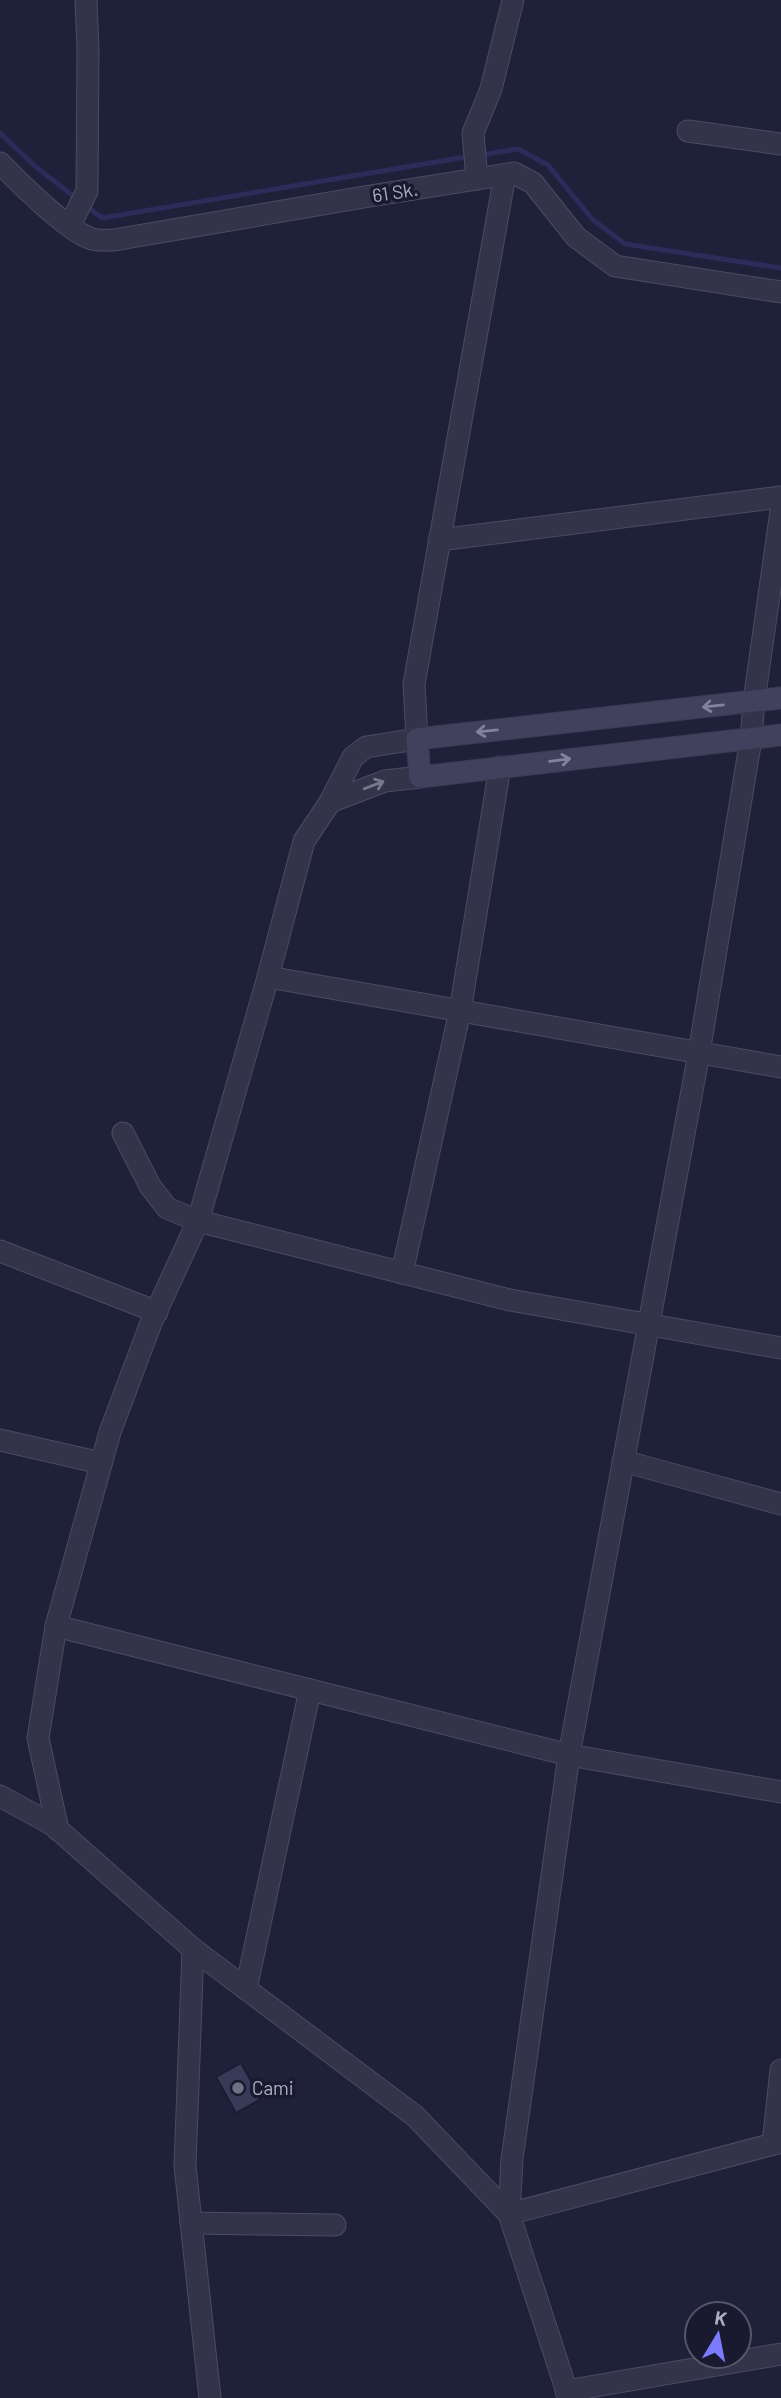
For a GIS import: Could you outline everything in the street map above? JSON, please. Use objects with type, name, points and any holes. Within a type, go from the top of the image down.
[{"type":"main road","points":[[781,698],[417,739],[419,777],[781,735]]},
{"type":"street","points":[[72,222],[87,191],[86,0]]},
{"type":"street","points":[[476,163],[473,133],[491,89],[513,0]]},
{"type":"street","points":[[688,131],[781,144]]},
{"type":"street","name":"61 Sk.","points":[[0,163],[20,184],[72,222],[89,238],[114,240],[476,163],[506,175],[514,173],[533,183],[576,237],[615,266],[781,292]]},
{"type":"street","points":[[58,1830],[38,1738],[56,1626],[110,1432],[151,1322],[198,1221],[304,841],[330,802],[353,757],[366,747],[417,739],[414,684],[506,175]]},
{"type":"street","points":[[439,540],[781,497]]},
{"type":"street","points":[[781,511],[751,738],[699,1053],[569,1755],[512,2159],[509,2214],[568,2395],[781,2354]]},
{"type":"street","points":[[402,1273],[460,1011],[500,767]]},
{"type":"street","points":[[330,802],[385,780],[419,777]]},
{"type":"street","points":[[268,977],[781,1068]]},
{"type":"street","points":[[123,1133],[150,1186],[167,1208],[198,1221],[510,1300],[781,1348]]},
{"type":"street","points":[[0,1251],[157,1312]]},
{"type":"street","points":[[0,1440],[101,1463]]},
{"type":"street","points":[[623,1461],[781,1504]]},
{"type":"street","points":[[56,1626],[569,1755],[781,1791]]},
{"type":"street","points":[[246,1989],[310,1690]]},
{"type":"street","points":[[0,1796],[58,1830],[193,1949],[415,2116],[509,2214]]},
{"type":"street","points":[[193,1949],[185,2166],[210,2398]]},
{"type":"street","points":[[509,2214],[777,2143],[781,2070]]},
{"type":"street","points":[[191,2223],[335,2225]]},
{"type":"building","name":"Cami","points":[[241,2063],[261,2099],[236,2113],[216,2077]]},
{"type":"waterway","points":[[0,133],[35,166],[77,199]]},
{"type":"waterway","points":[[481,155],[518,149],[548,165],[593,220],[625,244],[781,268]]},
{"type":"waterway","points":[[85,205],[102,218],[472,156]]},
{"type":"place","name":"Cami","points":[[238,2088]]}]
